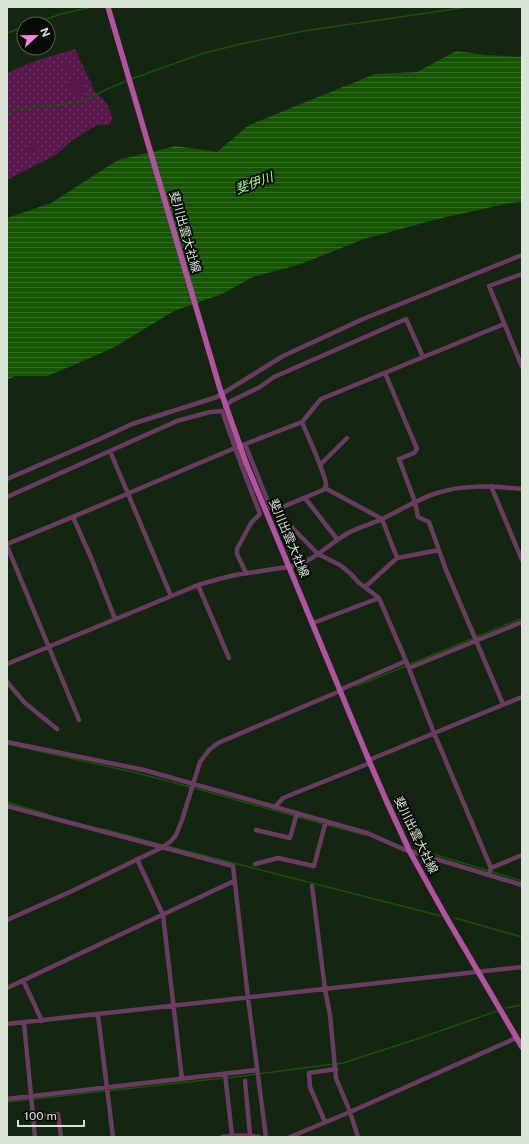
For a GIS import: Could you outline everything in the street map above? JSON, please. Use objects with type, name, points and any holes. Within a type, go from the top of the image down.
[{"type":"main road","name":"斐川出雲大社線","points":[[108,7],[220,389],[246,463],[313,623],[340,692],[410,852],[522,1047]]},
{"type":"street","points":[[7,479],[132,424],[217,397],[283,356],[356,322],[522,255]]},
{"type":"street","points":[[522,274],[489,286],[522,367]]},
{"type":"street","points":[[7,497],[177,421],[210,412],[222,411],[231,401],[260,388],[274,377],[406,319],[423,357]]},
{"type":"street","points":[[79,720],[7,545],[235,448],[302,422],[321,399],[504,324]]},
{"type":"street","points":[[385,374],[417,449],[414,453],[399,459],[415,502],[418,517],[430,522],[446,570],[503,704]]},
{"type":"street","points":[[222,411],[260,514],[251,523],[237,549],[237,554],[246,573]]},
{"type":"street","points":[[275,510],[323,490],[327,484],[302,422]]},
{"type":"street","points":[[320,465],[347,438]]},
{"type":"street","points":[[245,444],[271,508],[275,510],[318,554],[340,565],[358,582],[379,598],[491,868],[489,875]]},
{"type":"street","points":[[110,451],[171,596]]},
{"type":"street","points":[[491,486],[522,560]]},
{"type":"street","points":[[7,664],[198,585],[246,573],[294,566],[304,563],[350,531],[382,519],[434,494],[450,489],[468,487],[491,486],[522,488]]},
{"type":"street","points":[[325,488],[382,519],[397,558]]},
{"type":"street","points":[[305,498],[337,539]]},
{"type":"street","points":[[73,517],[115,619]]},
{"type":"street","points":[[365,587],[397,558],[439,550]]},
{"type":"street","points":[[198,585],[229,658]]},
{"type":"street","points":[[313,623],[379,598]]},
{"type":"street","points":[[408,668],[522,622]]},
{"type":"street","points":[[7,920],[72,891],[163,847],[176,835],[200,762],[209,750],[218,743],[340,692],[344,688],[406,661]]},
{"type":"street","points":[[7,682],[25,704],[57,729]]},
{"type":"street","points":[[275,807],[283,798],[522,697]]},
{"type":"street","points":[[7,742],[144,770],[367,833],[410,852],[522,885]]},
{"type":"street","points":[[7,806],[233,866],[266,1137]]},
{"type":"street","points":[[256,830],[290,838],[297,813]]},
{"type":"street","points":[[255,864],[278,858],[314,866],[326,822]]},
{"type":"street","points":[[491,868],[522,856]]},
{"type":"street","points":[[137,859],[163,915],[182,1079]]},
{"type":"street","points":[[7,988],[234,881]]},
{"type":"street","points":[[312,886],[325,989],[330,1015],[336,1078],[350,1112],[358,1137]]},
{"type":"street","points":[[8,1023],[24,1023],[98,1015],[522,967]]},
{"type":"street","points":[[23,980],[42,1021]]},
{"type":"street","points":[[98,1015],[113,1137]]},
{"type":"street","points":[[24,1023],[35,1137]]},
{"type":"street","points":[[290,1137],[516,1038]]},
{"type":"street","points":[[325,1122],[310,1087],[309,1073],[336,1069]]},
{"type":"street","points":[[7,1099],[257,1070]]},
{"type":"street","points":[[225,1074],[232,1135]]},
{"type":"street","points":[[245,1081],[250,1135]]},
{"type":"street","points":[[33,1116],[58,1114],[61,1137]]},
{"type":"street","points":[[222,1137],[232,1135],[250,1135],[259,1137]]},
{"type":"shaded area","points":[[75,49],[95,92],[106,102],[113,118],[109,125],[97,125],[70,142],[57,154],[7,180],[7,73],[35,61],[56,56],[56,55]]},
{"type":"shaded area","points":[[66,62],[70,62],[72,63],[72,71],[66,72],[63,69],[63,65]]},
{"type":"shaded area","points":[[77,78],[84,83],[85,86],[80,93],[77,94],[70,89],[69,86],[74,79]]},
{"type":"shaded area","points":[[33,142],[38,145],[38,150],[34,153],[28,153],[28,144]]},
{"type":"water","name":"斐伊川","points":[[456,51],[486,55],[522,57],[522,202],[510,203],[438,219],[364,239],[301,264],[253,277],[222,294],[174,311],[113,348],[48,376],[15,376],[7,380],[7,218],[51,203],[118,160],[176,146],[217,152],[249,125],[375,74],[417,72]]},
{"type":"waterway","points":[[55,16],[92,7]]},
{"type":"waterway","points":[[131,79],[204,53],[241,44],[304,31],[468,7]]},
{"type":"waterway","points":[[7,33],[16,30]]},
{"type":"waterway","points":[[7,114],[20,108],[77,103],[127,81]]},
{"type":"waterway","points":[[357,686],[522,618]]},
{"type":"waterway","points":[[7,744],[137,773],[190,787]]},
{"type":"waterway","points":[[194,788],[294,816]]},
{"type":"waterway","points":[[7,802],[47,814]]},
{"type":"waterway","points":[[298,817],[323,824]]},
{"type":"waterway","points":[[327,825],[365,835]]},
{"type":"waterway","points":[[103,829],[163,845]]},
{"type":"waterway","points":[[167,846],[441,916]]},
{"type":"waterway","points":[[417,849],[522,881]]},
{"type":"waterway","points":[[455,918],[522,937]]},
{"type":"waterway","points":[[506,1008],[522,1005]]},
{"type":"waterway","points":[[337,1064],[420,1038],[497,1011]]},
{"type":"waterway","points":[[228,1078],[333,1064]]},
{"type":"waterway","points":[[7,1102],[224,1078]]}]
